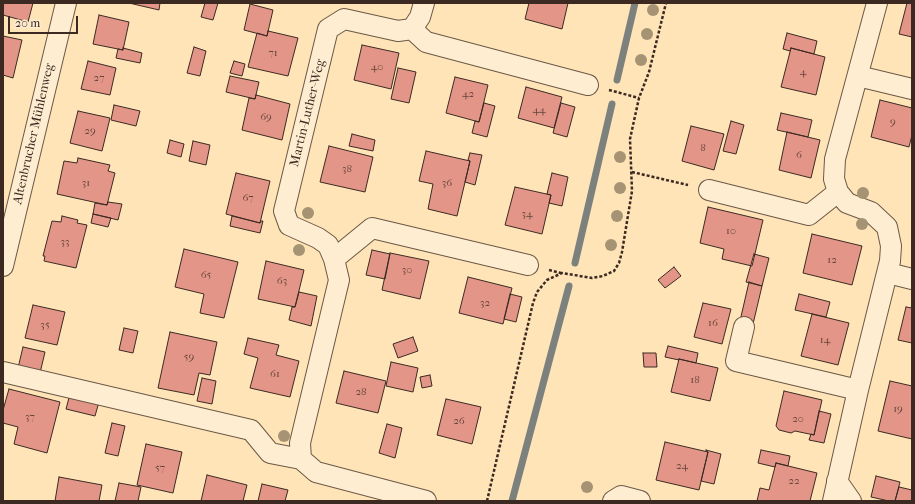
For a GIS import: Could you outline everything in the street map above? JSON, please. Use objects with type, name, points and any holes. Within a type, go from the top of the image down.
[{"type":"street","name":"Altenbrucher Mühlenweg","points":[[3,266],[66,3]]},
{"type":"street","points":[[424,3],[420,17],[412,28],[426,42],[588,85]]},
{"type":"street","points":[[832,501],[890,261],[891,246],[887,227],[871,212],[848,203],[838,192],[834,179],[836,159],[877,3]]},
{"type":"street","name":"Martin-Luther-Weg","points":[[301,459],[300,443],[339,280],[334,258],[328,245],[318,238],[289,225],[284,211],[328,29],[344,19],[398,31],[412,28]]},
{"type":"street","points":[[858,76],[912,89]]},
{"type":"street","points":[[710,190],[809,215],[838,192]]},
{"type":"street","points":[[334,258],[372,228],[528,264]]},
{"type":"street","points":[[888,273],[912,279]]},
{"type":"street","points":[[744,327],[736,361],[858,390]]},
{"type":"street","points":[[3,372],[251,430],[270,453],[301,459],[316,472],[426,501]]},
{"type":"street","points":[[837,481],[851,501]]},
{"type":"street","points":[[613,501],[621,496],[640,501]]},
{"type":"path","points":[[487,501],[533,303],[537,292],[547,280],[562,273],[592,278],[603,276],[614,271],[619,263],[632,191],[630,139],[639,98],[649,72],[666,3]]},
{"type":"path","points":[[588,85],[639,98]]},
{"type":"path","points":[[632,172],[710,190]]},
{"type":"building","points":[[3,3],[33,3],[28,22],[3,15]]},
{"type":"building","points":[[129,3],[160,3],[159,10]]},
{"type":"building","points":[[205,3],[218,3],[213,20],[201,17]]},
{"type":"building","points":[[529,3],[568,3],[562,29],[525,19]]},
{"type":"building","points":[[907,3],[912,3],[912,37],[899,34]]},
{"type":"building","points":[[250,4],[273,10],[267,36],[244,30]]},
{"type":"building","points":[[99,15],[129,22],[123,50],[93,44]]},
{"type":"building","points":[[268,31],[298,38],[288,76],[248,67],[257,33],[267,36]]},
{"type":"building","points":[[787,33],[817,41],[814,54],[791,48],[790,51],[783,49]]},
{"type":"building","points":[[3,36],[22,40],[13,78],[3,75]]},
{"type":"building","points":[[362,45],[399,53],[391,89],[354,80]]},
{"type":"building","points":[[194,47],[206,51],[200,76],[187,73]]},
{"type":"building","points":[[123,48],[142,53],[140,63],[116,58],[118,49],[123,50]]},
{"type":"building","points":[[791,48],[825,57],[816,95],[781,87]]},
{"type":"building","points":[[88,61],[116,68],[110,95],[81,89]]},
{"type":"building","points":[[234,61],[245,64],[242,76],[230,73]]},
{"type":"building","points":[[398,68],[416,72],[409,103],[391,99]]},
{"type":"building","points":[[230,76],[259,82],[255,99],[226,92]]},
{"type":"building","points":[[455,77],[488,85],[479,122],[446,113]]},
{"type":"building","points":[[526,87],[562,97],[554,128],[518,118]]},
{"type":"building","points":[[256,95],[290,104],[282,140],[242,130],[249,98],[255,99]]},
{"type":"building","points":[[880,100],[912,108],[912,135],[909,147],[871,137]]},
{"type":"building","points":[[484,103],[495,106],[487,137],[472,133],[475,121],[479,122]]},
{"type":"building","points":[[561,103],[575,107],[567,137],[553,133]]},
{"type":"building","points":[[114,105],[140,111],[136,126],[111,120]]},
{"type":"building","points":[[78,111],[110,118],[102,151],[70,143]]},
{"type":"building","points":[[781,113],[812,120],[808,137],[777,130]]},
{"type":"building","points":[[731,121],[744,125],[736,154],[723,151]]},
{"type":"building","points":[[691,126],[724,134],[714,170],[682,161]]},
{"type":"building","points":[[787,132],[820,140],[811,178],[779,170]]},
{"type":"building","points":[[352,134],[375,140],[373,151],[349,146]]},
{"type":"building","points":[[170,140],[184,144],[181,157],[167,153]]},
{"type":"building","points":[[193,141],[210,145],[206,165],[189,161]]},
{"type":"building","points":[[329,146],[373,157],[365,192],[320,182]]},
{"type":"building","points":[[426,151],[470,161],[457,216],[428,209],[433,184],[419,181]]},
{"type":"building","points":[[470,153],[482,155],[475,185],[465,182],[470,161],[468,160]]},
{"type":"building","points":[[78,158],[110,165],[108,171],[115,173],[107,205],[57,194],[64,161],[77,163]]},
{"type":"building","points":[[236,173],[270,181],[260,223],[226,214]]},
{"type":"building","points":[[552,173],[568,177],[562,206],[549,203],[551,195],[547,194]]},
{"type":"building","points":[[515,187],[551,195],[542,234],[505,225]]},
{"type":"building","points":[[108,202],[122,204],[118,220],[93,214],[95,203],[107,205]]},
{"type":"building","points":[[708,207],[763,220],[752,266],[722,259],[724,249],[700,243]]},
{"type":"building","points":[[93,214],[111,218],[108,227],[91,223]]},
{"type":"building","points":[[62,216],[78,220],[77,223],[87,225],[76,268],[44,261],[45,256],[43,256],[52,221],[61,222]]},
{"type":"building","points":[[232,216],[260,223],[263,221],[260,233],[230,226]]},
{"type":"building","points":[[812,234],[862,246],[852,285],[803,273]]},
{"type":"building","points":[[184,249],[238,262],[224,318],[200,313],[204,294],[175,287]]},
{"type":"building","points":[[372,250],[390,254],[385,279],[366,275]]},
{"type":"building","points":[[390,253],[429,261],[420,299],[382,290]]},
{"type":"building","points":[[754,254],[769,258],[762,286],[746,282]]},
{"type":"building","points":[[266,261],[304,270],[295,307],[258,299]]},
{"type":"building","points":[[674,267],[681,276],[665,288],[658,280]]},
{"type":"building","points":[[468,277],[512,288],[503,324],[459,313]]},
{"type":"building","points":[[749,282],[762,286],[753,324],[740,321]]},
{"type":"building","points":[[299,292],[317,296],[311,326],[289,320],[292,307],[295,307]]},
{"type":"building","points":[[510,294],[522,297],[516,322],[504,319]]},
{"type":"building","points":[[799,294],[830,302],[826,317],[795,310]]},
{"type":"building","points":[[703,303],[731,309],[722,344],[694,337]]},
{"type":"building","points":[[33,305],[65,312],[57,345],[25,338]]},
{"type":"building","points":[[906,307],[912,308],[912,343],[898,340]]},
{"type":"building","points":[[812,314],[849,323],[838,365],[801,356]]},
{"type":"building","points":[[124,328],[138,331],[133,353],[119,350]]},
{"type":"building","points":[[170,332],[217,342],[210,375],[199,373],[194,395],[158,388]]},
{"type":"building","points":[[413,337],[418,351],[398,358],[393,344]]},
{"type":"building","points":[[248,338],[279,345],[276,355],[299,361],[290,397],[250,388],[258,358],[244,354]]},
{"type":"building","points":[[668,346],[698,353],[696,363],[665,357]]},
{"type":"building","points":[[23,347],[45,352],[40,373],[18,368]]},
{"type":"building","points":[[643,353],[656,353],[657,367],[644,367]]},
{"type":"building","points":[[679,359],[718,368],[710,401],[671,392]]},
{"type":"building","points":[[391,362],[418,368],[413,392],[386,386]]},
{"type":"building","points":[[344,371],[386,381],[378,413],[336,403]]},
{"type":"building","points":[[430,375],[432,386],[422,388],[420,377]]},
{"type":"building","points":[[202,378],[216,381],[212,404],[197,401]]},
{"type":"building","points":[[890,381],[912,386],[912,439],[878,431]]},
{"type":"building","points":[[9,389],[60,402],[47,453],[14,444],[18,427],[3,423],[3,410]]},
{"type":"building","points":[[784,391],[822,400],[814,435],[795,431],[791,433],[779,430],[776,426]]},
{"type":"building","points":[[70,394],[99,402],[95,416],[66,409]]},
{"type":"building","points":[[446,399],[481,407],[472,444],[437,435]]},
{"type":"building","points":[[819,411],[831,414],[824,443],[809,440],[811,434],[814,435]]},
{"type":"building","points":[[112,423],[125,426],[118,456],[105,453]]},
{"type":"building","points":[[387,424],[402,428],[395,458],[379,453]]},
{"type":"building","points":[[665,442],[708,452],[699,490],[656,480]]},
{"type":"building","points":[[146,444],[182,452],[173,493],[137,485]]},
{"type":"building","points":[[706,450],[721,454],[714,484],[701,481],[708,452]]},
{"type":"building","points":[[761,450],[790,456],[788,466],[776,463],[775,467],[758,463]]},
{"type":"building","points":[[776,463],[817,473],[810,501],[757,501],[760,488],[769,490]]},
{"type":"building","points":[[207,475],[247,485],[243,501],[201,501]]},
{"type":"building","points":[[876,476],[900,482],[895,501],[871,497]]},
{"type":"building","points":[[59,477],[102,485],[99,501],[55,501]]},
{"type":"building","points":[[119,483],[141,487],[138,501],[115,501]]},
{"type":"building","points":[[262,484],[288,490],[285,501],[258,501]]},
{"type":"building","points":[[899,487],[912,490],[912,501],[895,501]]},
{"type":"waterway","points":[[617,80],[635,3]]},
{"type":"waterway","points":[[575,263],[612,104]]},
{"type":"waterway","points":[[512,501],[569,286]]}]
